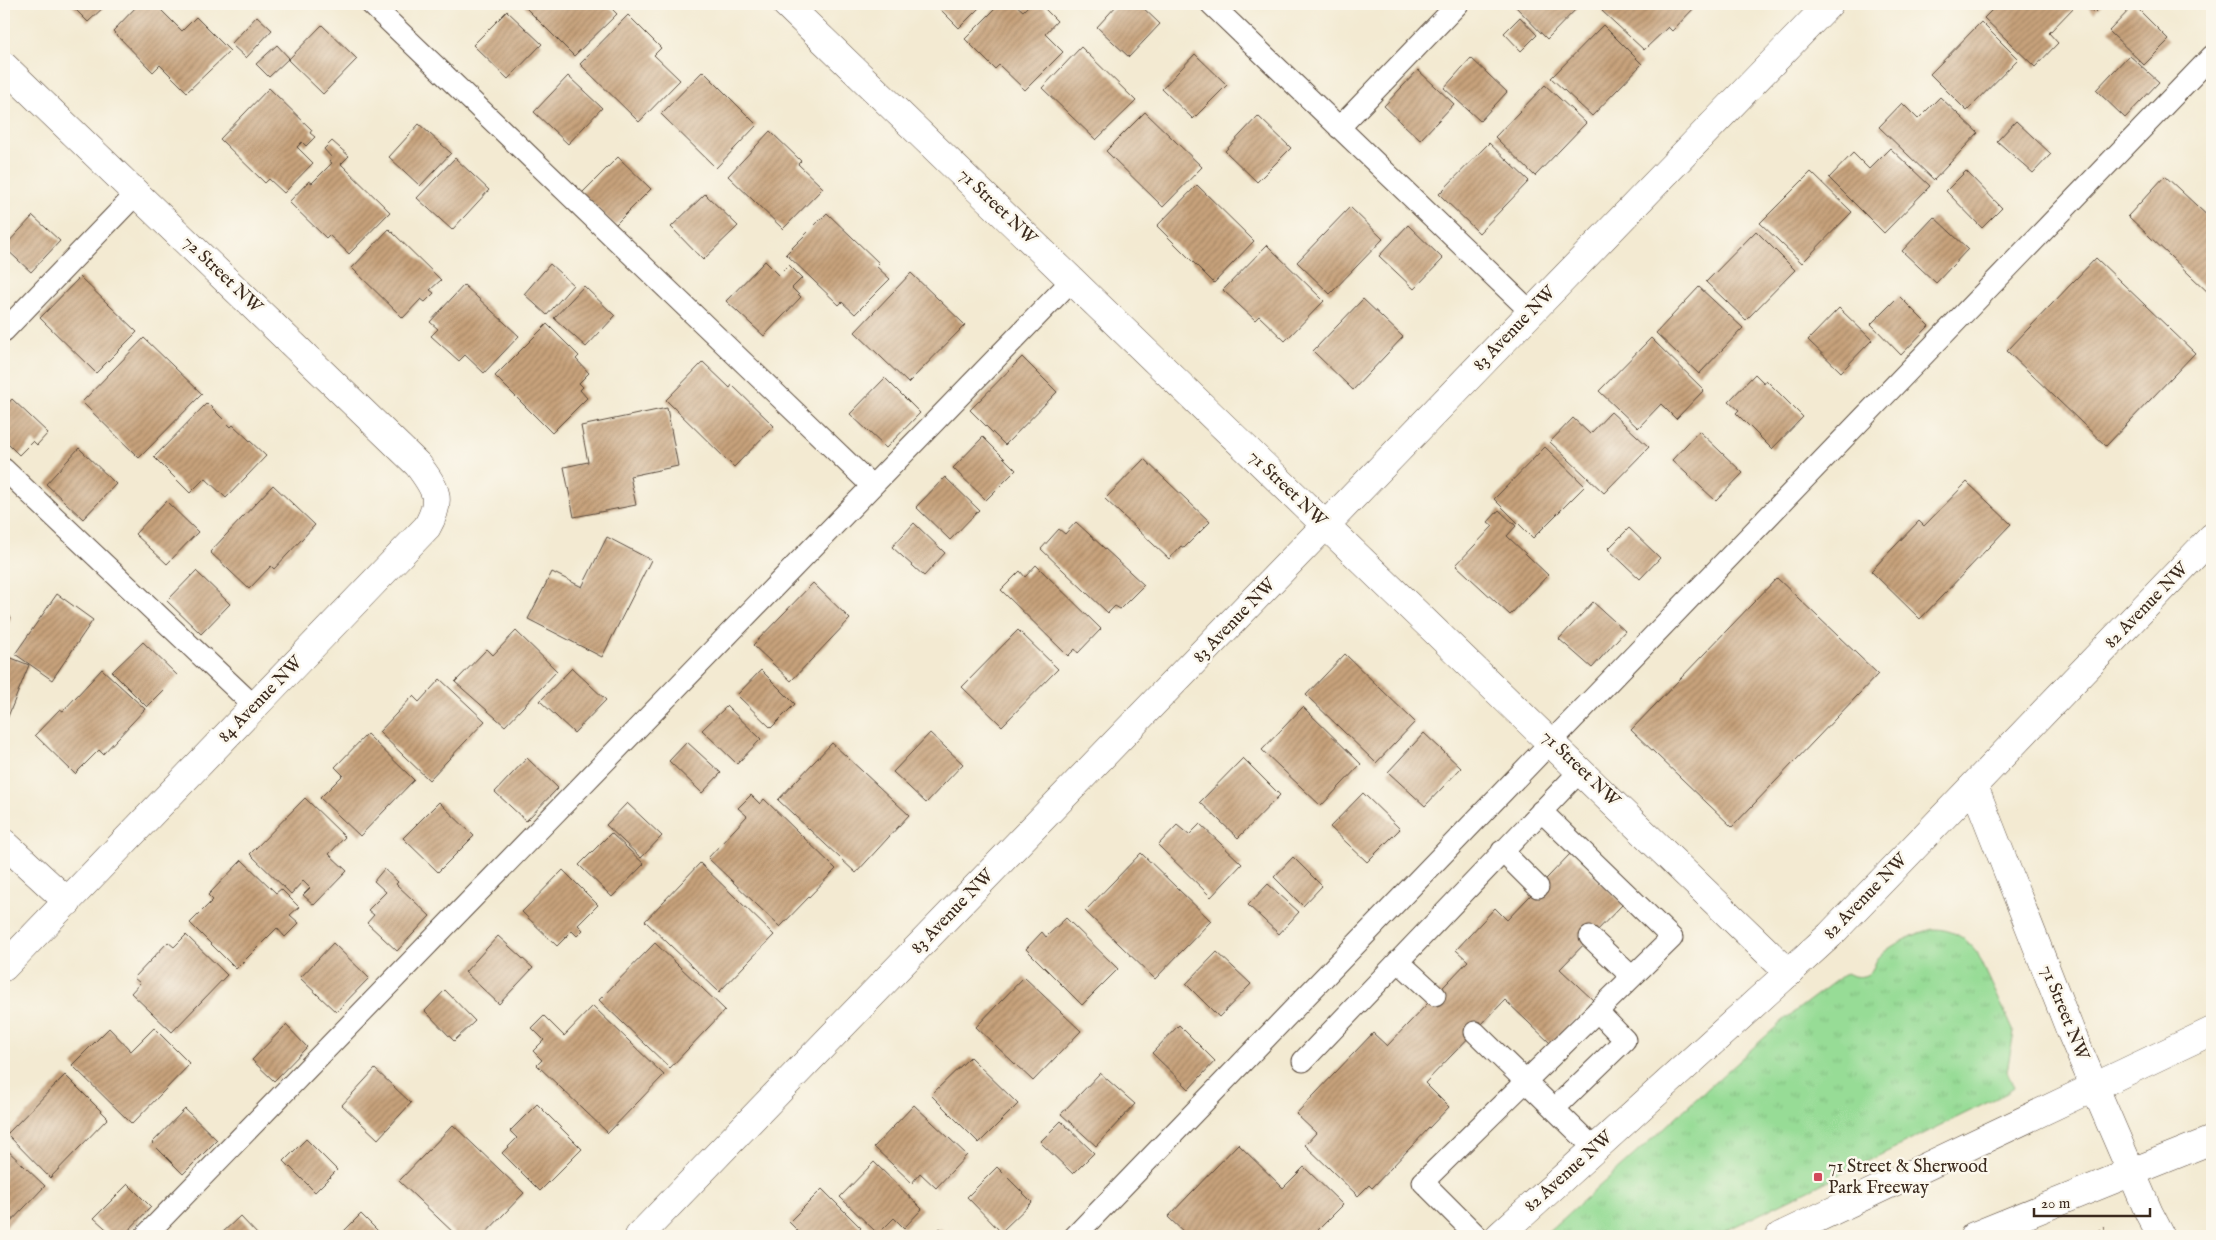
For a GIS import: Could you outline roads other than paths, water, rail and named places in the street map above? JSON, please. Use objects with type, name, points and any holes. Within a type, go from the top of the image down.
[{"type":"main road","name":"71 Street NW","points":[[786,4],[1789,973]]},
{"type":"main road","name":"83 Avenue NW","points":[[638,1236],[1829,4]]},
{"type":"main road","name":"72 Street NW","points":[[4,66],[418,465],[435,490]]},
{"type":"main road","name":"84 Avenue NW","points":[[4,967],[427,527],[437,502],[435,490]]},
{"type":"main road","name":"82 Avenue NW","points":[[1499,1236],[1830,935],[2212,537]]},
{"type":"main road","name":"71 Street NW","points":[[1974,786],[2094,1087],[2161,1236]]},
{"type":"main road","points":[[4,843],[68,902]]},
{"type":"main road","points":[[1780,1236],[2212,1031]]},
{"type":"main road","points":[[1974,1236],[2212,1140]]},
{"type":"lane","points":[[371,4],[871,485]]},
{"type":"lane","points":[[1211,4],[1531,312]]},
{"type":"lane","points":[[1339,128],[1458,4]]},
{"type":"lane","points":[[1075,1236],[2212,56]]},
{"type":"lane","points":[[4,331],[137,193]]},
{"type":"lane","points":[[145,1236],[871,485],[1072,280]]},
{"type":"lane","points":[[4,469],[255,707]]},
{"type":"lane","points":[[1303,1061],[1581,770]]},
{"type":"lane","points":[[1477,1236],[1423,1182],[1672,938],[1541,811]]},
{"type":"lane","points":[[1502,851],[1538,887]]},
{"type":"lane","points":[[1590,937],[1632,977]]},
{"type":"lane","points":[[1398,961],[1435,995]]},
{"type":"lane","points":[[1554,1109],[1625,1040],[1597,1011]]},
{"type":"lane","points":[[1474,1032],[1594,1148]]},
{"type":"place","name":"71 Street & Sherwood Park Freeway","points":[[1818,1177]]}]
